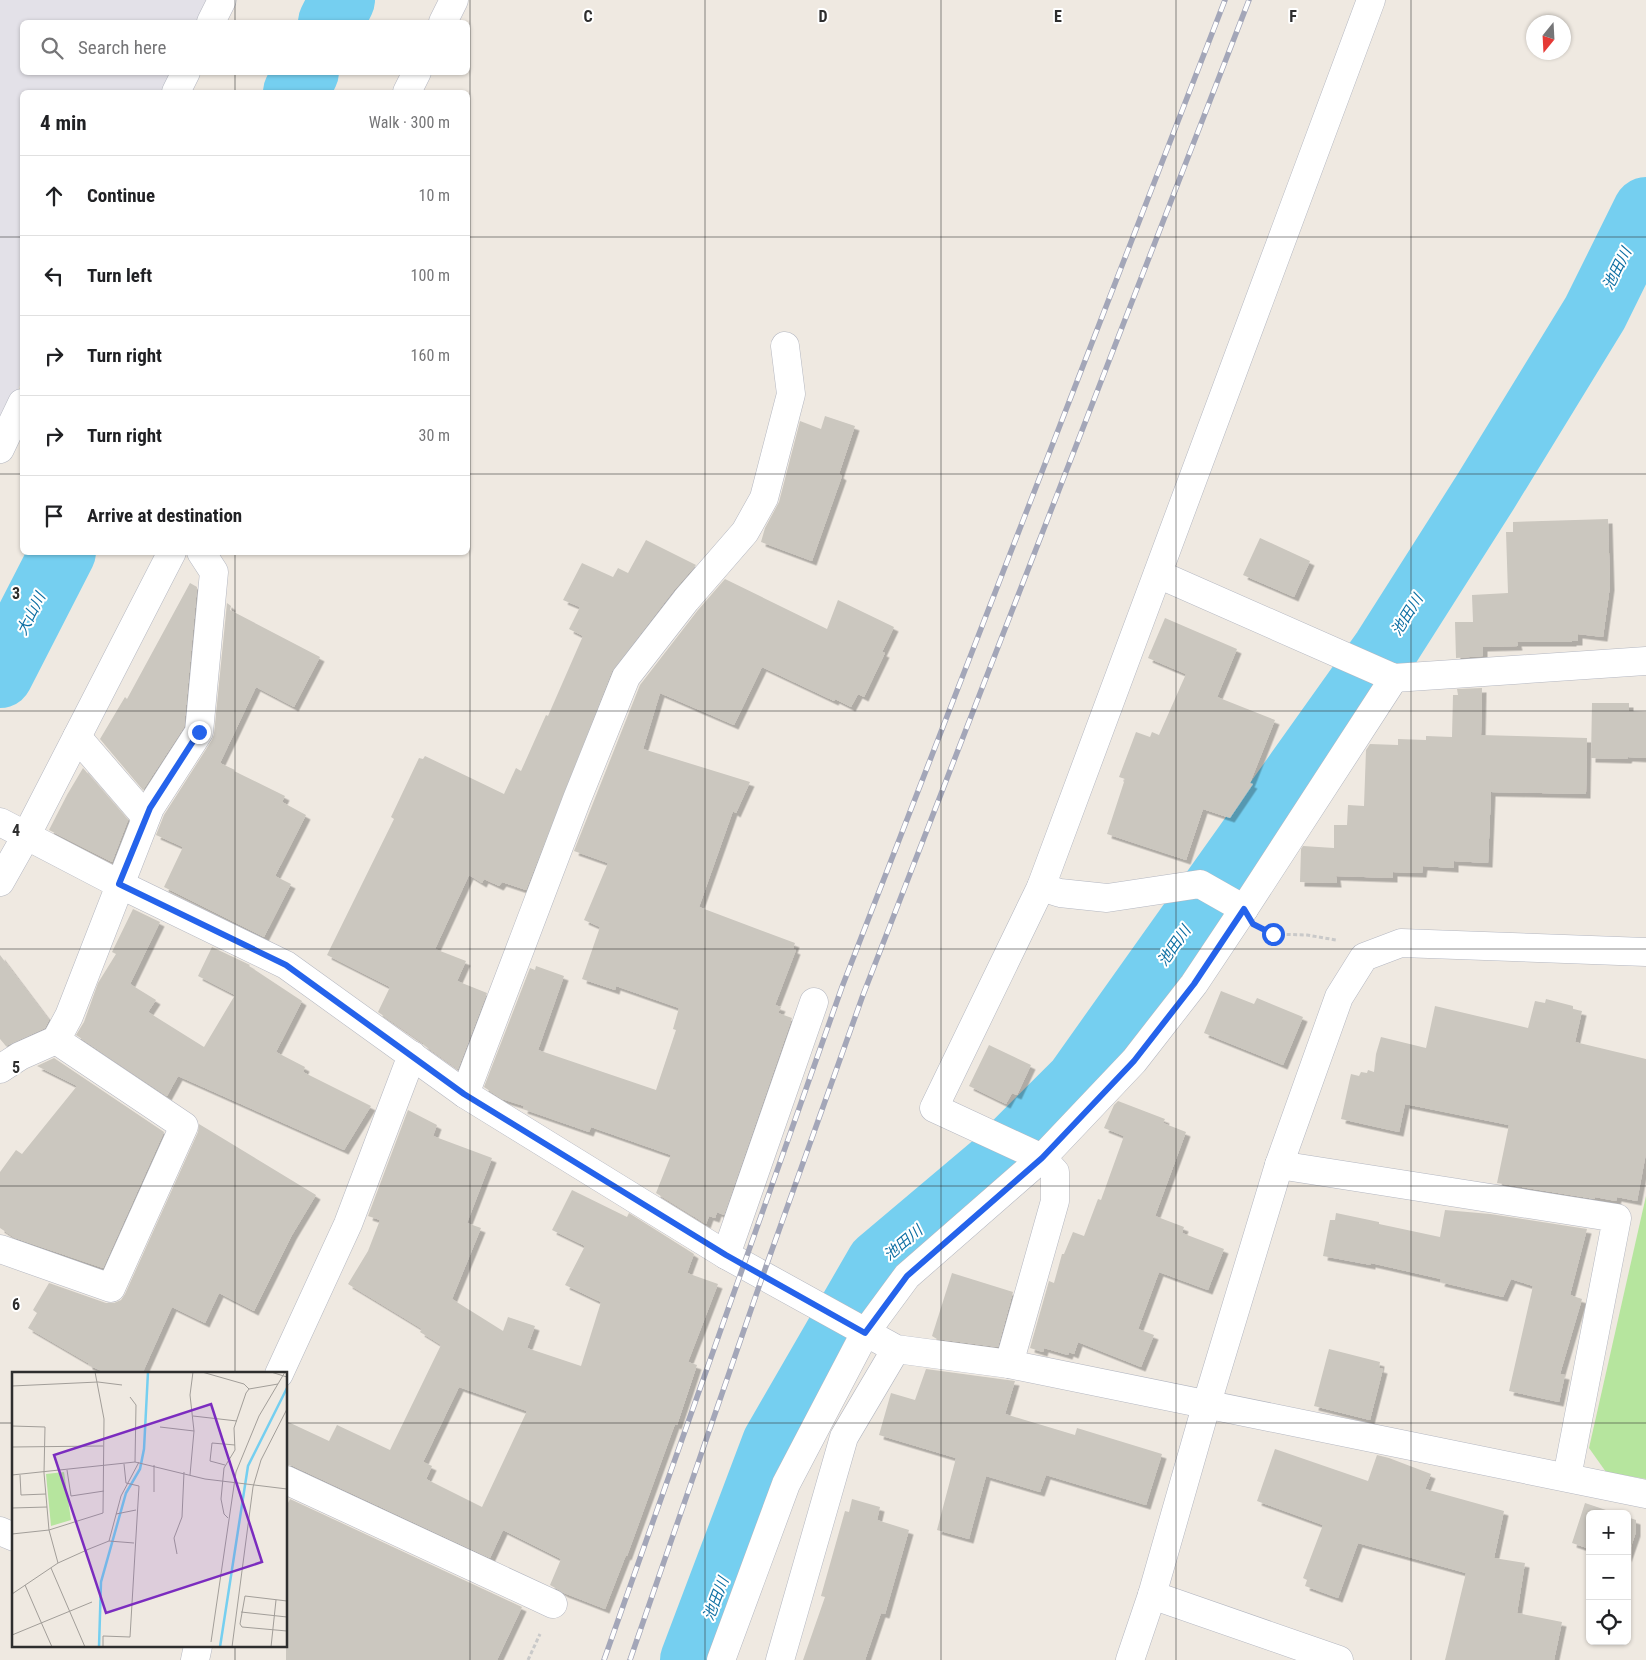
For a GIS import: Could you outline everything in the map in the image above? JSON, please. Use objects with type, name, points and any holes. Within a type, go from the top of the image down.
[{"type":"street","points":[[211,20],[222,0]]},
{"type":"street","points":[[444,20],[454,0]]},
{"type":"street","points":[[1009,1364],[1055,1201],[1055,1172],[1042,1158],[934,1108],[1041,886],[1371,0]]},
{"type":"street","points":[[177,90],[184,75]]},
{"type":"street","points":[[408,90],[416,75]]},
{"type":"street","points":[[464,1094],[577,798],[626,677],[686,600],[745,532],[764,498],[791,394],[785,346]]},
{"type":"street","points":[[0,449],[20,407]]},
{"type":"street","points":[[0,882],[13,829],[77,738],[170,555]]},
{"type":"street","points":[[0,1069],[20,1056],[56,1040],[69,1016],[150,808],[199,732],[214,572],[203,555]]},
{"type":"street","points":[[1158,574],[1394,678],[1646,661]]},
{"type":"street","points":[[721,1660],[786,1484],[864,1332],[907,1276],[1042,1158],[1134,1061],[1194,984],[1394,678]]},
{"type":"street","points":[[77,738],[146,817]]},
{"type":"street","points":[[13,829],[119,884],[286,965],[464,1094],[726,1255],[896,1349],[1009,1364],[1646,1494]]},
{"type":"street","points":[[1041,886],[1060,893],[1107,898],[1200,884],[1244,909]]},
{"type":"street","points":[[1130,1660],[1152,1595],[1207,1403],[1279,1165],[1339,997],[1364,957],[1402,943],[1646,952]]},
{"type":"street","points":[[726,1255],[814,1002]]},
{"type":"street","points":[[0,1249],[111,1288],[184,1126],[56,1040]]},
{"type":"street","points":[[280,1372],[348,1224],[412,1055]]},
{"type":"street","points":[[1279,1165],[1617,1218],[1567,1477]]},
{"type":"street","points":[[780,1660],[844,1437],[896,1349]]},
{"type":"street","points":[[288,1481],[553,1604]]},
{"type":"street","points":[[0,1531],[12,1536]]},
{"type":"street","points":[[1152,1595],[1339,1660]]},
{"type":"path","points":[[1244,909],[1253,924],[1273,934],[1307,935],[1337,940],[1364,957]]},
{"type":"shaded area","points":[[0,0],[212,0],[202,20],[20,20],[20,75],[175,75],[167,90],[20,90],[20,385],[0,427]]},
{"type":"green space","points":[[1646,1196],[1646,1479],[1606,1472],[1589,1448]]},
{"type":"building","points":[[825,416],[855,426],[839,474],[842,476],[812,561],[761,542],[765,528],[779,502],[800,421],[821,429]]},
{"type":"building","points":[[1608,519],[1610,586],[1603,637],[1578,634],[1578,641],[1572,642],[1517,642],[1518,646],[1483,647],[1483,656],[1456,658],[1455,622],[1473,622],[1472,595],[1508,593],[1506,532],[1513,532],[1513,522]]},
{"type":"building","points":[[1260,538],[1310,561],[1294,597],[1243,575]]},
{"type":"building","points":[[646,540],[696,565],[674,590],[612,671],[526,890],[502,882],[499,886],[484,879],[482,883],[469,875],[435,949],[466,961],[457,981],[487,993],[458,1069],[378,1012],[390,987],[327,955],[394,819],[391,817],[419,758],[423,759],[425,756],[504,794],[516,768],[521,771],[546,715],[548,716],[583,636],[569,629],[580,607],[563,600],[582,563],[613,577],[618,568],[628,573]]},
{"type":"building","points":[[725,579],[827,629],[838,600],[894,627],[882,652],[885,653],[864,697],[858,694],[851,707],[762,667],[734,725],[660,693],[643,749],[750,782],[736,813],[733,811],[699,907],[795,943],[793,949],[796,950],[775,1005],[781,1007],[778,1013],[792,1018],[724,1215],[717,1212],[715,1218],[709,1216],[706,1224],[656,1193],[671,1155],[591,1127],[589,1132],[523,1109],[524,1106],[502,1099],[484,1087],[530,968],[535,970],[536,966],[564,976],[538,1050],[656,1090],[676,1030],[673,1029],[679,1008],[616,986],[615,990],[582,979],[600,927],[584,920],[608,863],[574,851],[640,685],[698,610]]},
{"type":"building","points":[[190,583],[197,587],[184,727],[143,790],[100,739],[125,697],[127,699]]},
{"type":"building","points":[[227,603],[231,606],[230,610],[320,657],[294,707],[256,687],[220,763],[285,796],[282,802],[306,815],[275,876],[291,884],[264,937],[164,887],[183,847],[156,835],[164,815],[214,734]]},
{"type":"building","points":[[1165,618],[1237,649],[1217,697],[1275,720],[1250,783],[1253,784],[1230,818],[1203,809],[1186,860],[1107,834],[1125,779],[1119,777],[1136,732],[1150,737],[1152,732],[1159,735],[1186,674],[1148,658]]},
{"type":"building","points":[[1482,688],[1481,735],[1587,738],[1586,794],[1491,792],[1488,863],[1454,861],[1454,868],[1423,866],[1422,873],[1393,872],[1393,878],[1336,876],[1337,883],[1300,882],[1301,849],[1303,846],[1334,848],[1334,825],[1347,825],[1348,805],[1364,806],[1366,750],[1370,744],[1398,745],[1398,739],[1426,740],[1426,736],[1452,737],[1453,695],[1458,695],[1457,689]]},
{"type":"building","points":[[1592,703],[1629,703],[1629,711],[1646,712],[1646,758],[1591,758]]},
{"type":"building","points":[[83,768],[128,820],[112,862],[49,830]]},
{"type":"building","points":[[133,909],[160,922],[130,984],[156,1000],[148,1012],[204,1047],[235,995],[198,976],[212,947],[250,965],[302,1001],[276,1052],[305,1067],[303,1072],[371,1106],[344,1150],[178,1076],[167,1096],[76,1035],[84,1022],[98,983],[116,954],[112,952]]},
{"type":"building","points":[[0,955],[49,1020],[45,1028],[6,1046],[0,1039]]},
{"type":"building","points":[[1221,991],[1254,1004],[1257,998],[1303,1017],[1283,1065],[1204,1033]]},
{"type":"building","points":[[1546,999],[1573,1006],[1573,1009],[1582,1011],[1575,1042],[1646,1059],[1646,1153],[1637,1201],[1617,1197],[1616,1201],[1595,1197],[1595,1199],[1497,1183],[1509,1125],[1405,1104],[1399,1132],[1341,1119],[1351,1074],[1359,1076],[1361,1072],[1367,1073],[1368,1070],[1374,1072],[1376,1054],[1381,1037],[1426,1048],[1435,1006],[1528,1028],[1535,1001],[1545,1003]]},
{"type":"building","points":[[989,1045],[1031,1065],[1017,1095],[1012,1093],[1006,1104],[969,1086]]},
{"type":"building","points":[[54,1058],[164,1132],[103,1268],[15,1238],[0,1228],[0,1172],[16,1150],[22,1154],[77,1086],[37,1066]]},
{"type":"building","points":[[1118,1101],[1165,1119],[1163,1123],[1186,1132],[1155,1216],[1184,1227],[1182,1233],[1224,1249],[1208,1290],[1159,1272],[1138,1329],[1154,1335],[1141,1367],[1078,1342],[1074,1354],[1069,1352],[1068,1355],[1044,1348],[1043,1352],[1030,1348],[1049,1281],[1054,1283],[1062,1254],[1064,1254],[1073,1232],[1084,1236],[1098,1199],[1101,1200],[1124,1136],[1104,1128],[1114,1105]]},
{"type":"building","points":[[408,1110],[437,1125],[433,1136],[492,1158],[467,1223],[481,1228],[452,1299],[503,1331],[508,1317],[535,1326],[527,1348],[581,1366],[601,1302],[565,1285],[585,1246],[552,1230],[572,1190],[627,1217],[629,1213],[694,1254],[687,1273],[718,1284],[688,1362],[697,1365],[677,1425],[675,1424],[627,1556],[605,1609],[564,1593],[550,1585],[561,1559],[503,1530],[490,1558],[288,1465],[288,1422],[329,1441],[337,1425],[390,1450],[441,1345],[420,1332],[422,1329],[348,1284],[368,1251],[380,1220],[368,1216]],"holes":[[[459,1387],[527,1411],[482,1507],[426,1479],[432,1466],[423,1462]]]},
{"type":"building","points":[[199,1124],[316,1195],[292,1235],[254,1311],[219,1293],[205,1323],[172,1307],[143,1372],[104,1372],[88,1365],[88,1363],[28,1328],[37,1313],[33,1310],[49,1283],[106,1303],[114,1303],[121,1300],[198,1132]]},
{"type":"building","points":[[1445,1210],[1490,1214],[1587,1229],[1570,1295],[1582,1299],[1560,1374],[1565,1375],[1559,1402],[1509,1391],[1533,1286],[1511,1279],[1503,1297],[1440,1282],[1441,1279],[1371,1263],[1371,1265],[1323,1256],[1330,1220],[1335,1220],[1336,1213],[1440,1237]]},
{"type":"building","points":[[952,1273],[1013,1292],[998,1347],[937,1339],[932,1336]]},
{"type":"building","points":[[1329,1349],[1380,1362],[1379,1368],[1383,1369],[1370,1420],[1314,1406]]},
{"type":"building","points":[[926,1369],[1015,1381],[1005,1414],[1075,1435],[1077,1428],[1162,1454],[1146,1505],[1046,1475],[1040,1492],[986,1476],[969,1539],[937,1530],[956,1458],[879,1435],[891,1393],[915,1400]]},
{"type":"building","points":[[1275,1449],[1368,1481],[1377,1455],[1389,1458],[1431,1474],[1425,1489],[1504,1511],[1494,1558],[1525,1563],[1517,1613],[1562,1622],[1554,1660],[1445,1660],[1466,1573],[1358,1543],[1338,1598],[1305,1586],[1307,1580],[1303,1578],[1323,1525],[1257,1501]]},
{"type":"building","points":[[290,1499],[522,1607],[497,1660],[286,1660],[286,1648],[288,1648],[288,1503]]},
{"type":"building","points":[[852,1499],[880,1507],[877,1520],[909,1530],[885,1614],[881,1613],[865,1660],[803,1660],[825,1597],[821,1596],[845,1511],[849,1512]]},
{"type":"building","points":[[1585,1503],[1606,1510],[1586,1510],[1586,1548],[1572,1543]]},
{"type":"building","points":[[1631,1518],[1636,1520],[1636,1532],[1631,1546]]},
{"type":"waterway","name":"大山川","points":[[332,20],[342,0]]},
{"type":"waterway","name":"大山川","points":[[297,90],[304,75]]},
{"type":"waterway","name":"池田川","points":[[693,1660],[775,1443],[879,1263],[994,1166],[1078,1082],[1385,650],[1486,491],[1595,313],[1646,210]]},
{"type":"waterway","name":"大山川","points":[[0,675],[61,555]]},
{"type":"railway","points":[[604,1660],[842,987],[1225,0]]},
{"type":"railway","points":[[630,1660],[763,1275],[863,995],[1249,0]]},
{"type":"route","points":[[199,732],[150,808],[119,884],[286,965],[464,1094],[726,1255],[865,1333],[907,1276],[1042,1158],[1134,1061],[1194,984],[1244,909],[1253,924],[1273,934]]}]
